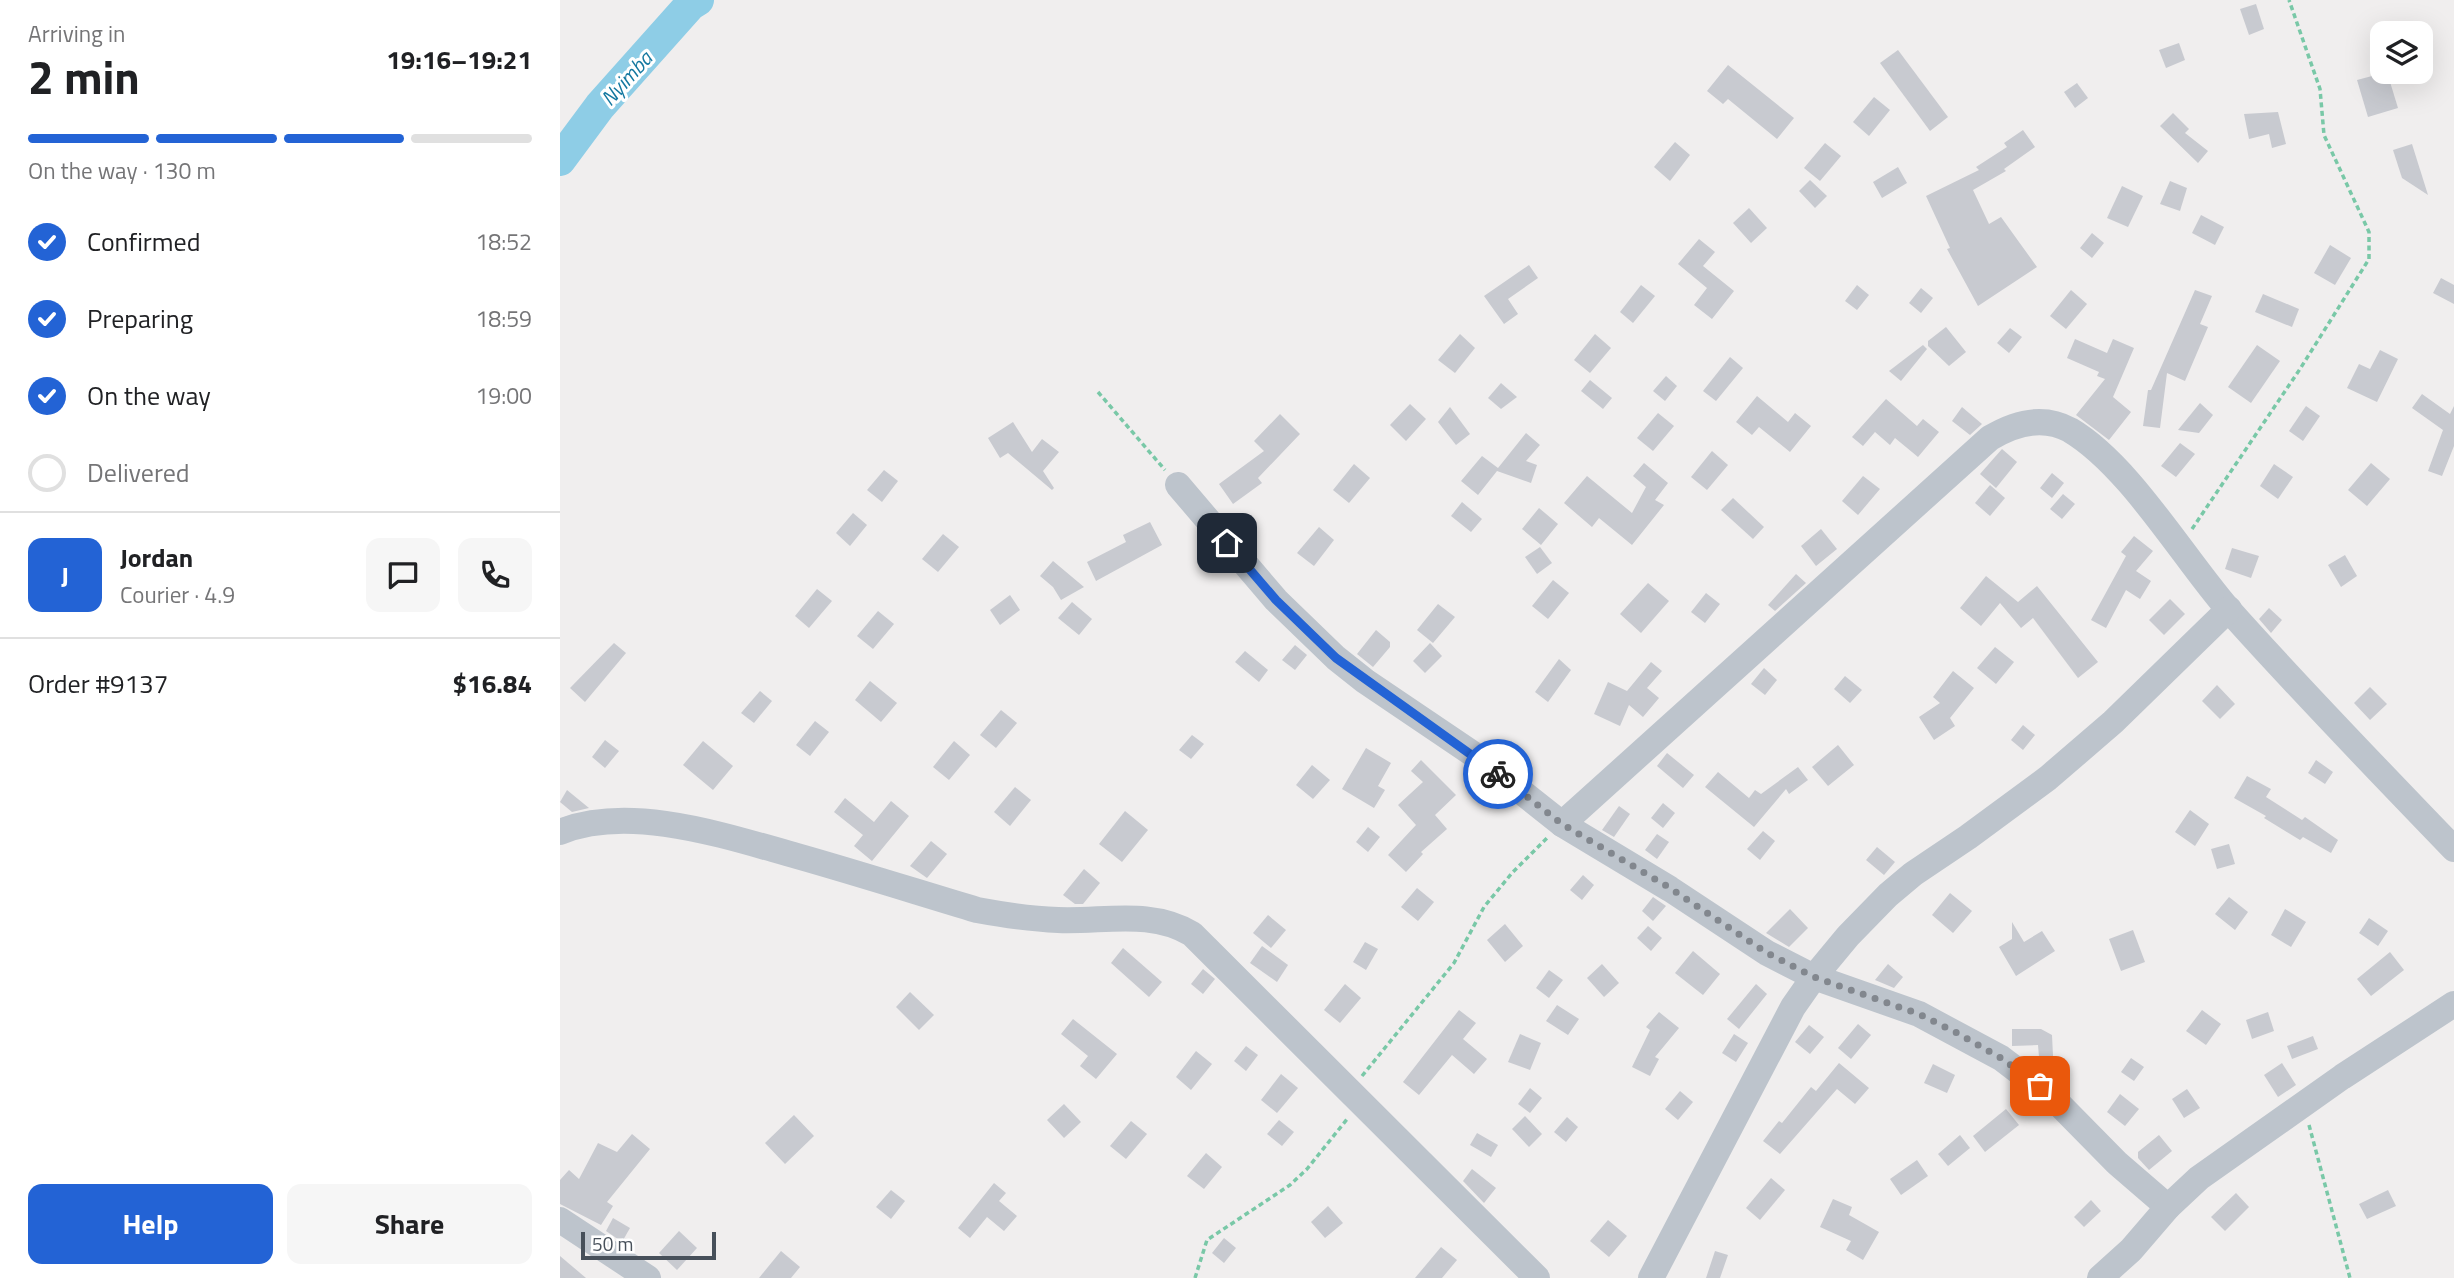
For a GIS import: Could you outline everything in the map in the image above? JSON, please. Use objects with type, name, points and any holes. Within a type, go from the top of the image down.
[{"type":"street","points":[[1562,824],[1990,438],[2002,431],[2035,421],[2046,421],[2072,431],[2126,479],[2229,609],[2454,849]]},
{"type":"street","points":[[1178,485],[1276,600],[1336,658],[1479,758],[1562,824],[1670,888],[1767,953],[1814,977],[1919,1014],[2001,1058],[2052,1097],[2117,1163],[2168,1207]]},
{"type":"street","points":[[1651,1278],[1778,1035],[1814,977],[1848,936],[1888,895],[2058,770],[2113,722],[2229,609]]},
{"type":"street","points":[[560,832],[578,826],[623,822],[682,827],[736,839],[977,909],[1015,917],[1059,920],[1152,918],[1169,922],[1192,934],[1537,1278]]},
{"type":"street","points":[[2100,1278],[2131,1250],[2168,1207],[2199,1178],[2303,1104],[2454,1004]]},
{"type":"street","points":[[560,1220],[648,1278]]},
{"type":"path","points":[[2179,548],[2300,369],[2369,258],[2369,232],[2324,135],[2320,89],[2289,0]]},
{"type":"path","points":[[1098,392],[1178,485]]},
{"type":"path","points":[[1195,1278],[1207,1240],[1290,1185],[1307,1169],[1356,1096],[1454,963],[1484,907],[1512,873],[1562,824]]},
{"type":"path","points":[[2303,1104],[2350,1278]]},
{"type":"building","points":[[2256,4],[2264,29],[2249,35],[2240,9]]},
{"type":"building","points":[[2179,43],[2185,60],[2166,68],[2159,50]]},
{"type":"building","points":[[1898,50],[1948,117],[1930,131],[1880,63]]},
{"type":"building","points":[[1728,65],[1794,118],[1777,139],[1728,99],[1723,104],[1707,91]]},
{"type":"building","points":[[2370,77],[2370,84],[2391,84],[2398,108],[2368,117],[2357,80]]},
{"type":"building","points":[[2077,83],[2088,98],[2075,108],[2064,92]]},
{"type":"building","points":[[1874,97],[1890,110],[1869,136],[1853,122]]},
{"type":"building","points":[[2278,112],[2286,144],[2272,148],[2269,134],[2249,139],[2244,114]]},
{"type":"building","points":[[2173,113],[2189,129],[2185,133],[2208,151],[2198,163],[2160,126]]},
{"type":"building","points":[[2023,130],[2035,147],[2004,169],[2006,171],[1973,190],[1989,224],[2001,217],[2037,267],[1978,306],[1947,249],[1950,248],[1926,196],[1979,170],[1976,167],[2007,147],[2004,143]]},
{"type":"building","points":[[1675,142],[1690,155],[1670,181],[1654,167]]},
{"type":"building","points":[[1825,143],[1841,156],[1820,181],[1804,168]]},
{"type":"building","points":[[2412,144],[2428,195],[2402,178],[2393,150]]},
{"type":"building","points":[[1898,167],[1907,183],[1882,198],[1873,182]]},
{"type":"building","points":[[1810,180],[1827,196],[1815,208],[1799,191]]},
{"type":"building","points":[[2170,181],[2187,188],[2180,211],[2160,204]]},
{"type":"building","points":[[2122,186],[2143,196],[2128,227],[2107,218]]},
{"type":"building","points":[[1749,208],[1767,228],[1751,243],[1733,223]]},
{"type":"building","points":[[2201,215],[2224,227],[2215,245],[2192,233]]},
{"type":"building","points":[[2092,233],[2104,243],[2092,258],[2080,248]]},
{"type":"building","points":[[1699,239],[1715,252],[1703,266],[1734,291],[1712,319],[1694,305],[1707,288],[1678,264]]},
{"type":"building","points":[[2330,245],[2351,258],[2335,285],[2314,273]]},
{"type":"building","points":[[1529,265],[1538,278],[1508,299],[1518,314],[1504,324],[1484,296]]},
{"type":"building","points":[[2441,278],[2454,285],[2454,304],[2433,293]]},
{"type":"building","points":[[1641,285],[1655,296],[1633,323],[1620,312]]},
{"type":"building","points":[[1857,285],[1869,295],[1857,310],[1845,301]]},
{"type":"building","points":[[1921,288],[1933,298],[1921,313],[1909,303]]},
{"type":"building","points":[[2071,290],[2087,304],[2066,329],[2050,316]]},
{"type":"building","points":[[2195,290],[2212,296],[2200,324],[2208,327],[2185,381],[2167,373],[2160,428],[2143,426],[2148,390],[2151,390]]},
{"type":"building","points":[[2263,294],[2299,309],[2292,327],[2255,312]]},
{"type":"building","points":[[1946,327],[1966,352],[1949,366],[1928,346],[1928,341]]},
{"type":"building","points":[[2010,328],[2022,337],[2009,353],[1997,343]]},
{"type":"building","points":[[1460,334],[1475,348],[1455,373],[1438,360]]},
{"type":"building","points":[[1595,334],[1611,348],[1590,373],[1574,360]]},
{"type":"building","points":[[2075,339],[2107,353],[2113,339],[2134,348],[2113,397],[2131,412],[2109,440],[2076,415],[2105,379],[2097,376],[2099,372],[2067,358]]},
{"type":"building","points":[[1923,345],[1927,349],[1901,381],[1889,371]]},
{"type":"building","points":[[2257,345],[2280,361],[2251,403],[2228,387]]},
{"type":"building","points":[[2380,350],[2398,359],[2377,402],[2347,388],[2359,364],[2370,369]]},
{"type":"building","points":[[1730,357],[1743,368],[1716,401],[1703,391]]},
{"type":"building","points":[[1666,376],[1677,386],[1665,401],[1653,391]]},
{"type":"building","points":[[1590,380],[1612,398],[1603,409],[1581,391]]},
{"type":"building","points":[[1501,383],[1517,397],[1501,409],[1488,398]]},
{"type":"building","points":[[2422,394],[2450,414],[2454,406],[2454,446],[2442,476],[2428,471],[2443,430],[2412,408]]},
{"type":"building","points":[[1757,396],[1788,422],[1795,413],[1811,426],[1790,452],[1759,427],[1752,435],[1736,422]]},
{"type":"building","points":[[1886,399],[1917,426],[1923,419],[1939,432],[1918,457],[1895,438],[1890,445],[1875,432],[1863,446],[1852,437]]},
{"type":"building","points":[[2200,403],[2213,415],[2199,433],[2178,430]]},
{"type":"building","points":[[1410,404],[1426,419],[1406,441],[1390,425]]},
{"type":"building","points":[[2306,406],[2320,416],[2303,441],[2289,431]]},
{"type":"building","points":[[1450,407],[1470,434],[1456,445],[1438,422]]},
{"type":"building","points":[[1962,407],[1982,424],[1970,435],[1952,421]]},
{"type":"building","points":[[1658,413],[1674,426],[1653,451],[1637,438]]},
{"type":"building","points":[[1280,414],[1300,434],[1258,478],[1262,483],[1233,504],[1219,484],[1264,451],[1254,441]]},
{"type":"building","points":[[1013,422],[1032,452],[1042,439],[1059,452],[1043,471],[1054,488],[1052,490],[1008,453],[1000,458],[988,438]]},
{"type":"building","points":[[1526,433],[1540,445],[1526,461],[1537,465],[1531,483],[1497,471],[1478,495],[1461,481],[1482,456],[1498,468]]},
{"type":"building","points":[[2180,443],[2195,454],[2176,477],[2161,466]]},
{"type":"building","points":[[2002,449],[2017,462],[1996,488],[1980,474]]},
{"type":"building","points":[[1712,451],[1728,465],[1707,490],[1691,477]]},
{"type":"building","points":[[1644,463],[1668,483],[1655,500],[1664,505],[1632,545],[1599,518],[1592,527],[1564,503],[1587,476],[1632,513],[1646,487],[1633,476]]},
{"type":"building","points":[[2371,463],[2390,479],[2367,506],[2348,490]]},
{"type":"building","points":[[1354,464],[1370,478],[1349,503],[1333,490]]},
{"type":"building","points":[[2274,464],[2293,477],[2278,499],[2260,486]]},
{"type":"building","points":[[884,470],[898,481],[882,502],[867,490]]},
{"type":"building","points":[[2052,473],[2064,483],[2052,498],[2040,488]]},
{"type":"building","points":[[1863,476],[1880,489],[1858,515],[1842,501]]},
{"type":"building","points":[[1990,485],[2005,498],[1990,516],[1975,503]]},
{"type":"building","points":[[2063,494],[2075,504],[2062,519],[2050,509]]},
{"type":"building","points":[[1733,498],[1764,527],[1753,539],[1721,510]]},
{"type":"building","points":[[1462,502],[1482,519],[1471,532],[1451,516]]},
{"type":"building","points":[[1539,508],[1558,524],[1541,545],[1522,529]]},
{"type":"building","points":[[853,513],[867,525],[850,546],[836,533]]},
{"type":"building","points":[[1150,522],[1162,545],[1096,581],[1087,562],[1126,542],[1123,535]]},
{"type":"building","points":[[1319,527],[1334,540],[1314,566],[1297,553]]},
{"type":"building","points":[[1821,529],[1837,549],[1816,566],[1801,546]]},
{"type":"building","points":[[943,534],[959,547],[938,572],[922,559]]},
{"type":"building","points":[[2134,536],[2153,551],[2136,571],[2151,581],[2140,599],[2126,590],[2106,628],[2091,620],[2126,556],[2121,552]]},
{"type":"building","points":[[1540,547],[1552,563],[1537,574],[1525,557]]},
{"type":"building","points":[[2232,548],[2259,556],[2251,578],[2225,569]]},
{"type":"building","points":[[2345,555],[2357,576],[2341,587],[2328,565]]},
{"type":"building","points":[[1053,561],[1084,587],[1061,600],[1053,587],[1040,576]]},
{"type":"building","points":[[1796,574],[1806,583],[1775,611],[1768,605]]},
{"type":"building","points":[[1986,576],[2018,602],[2037,586],[2098,662],[2078,678],[2033,618],[2021,628],[2000,603],[1981,626],[1960,608]]},
{"type":"building","points":[[1553,580],[1569,593],[1548,619],[1532,606]]},
{"type":"building","points":[[1648,583],[1669,601],[1641,633],[1620,614]]},
{"type":"building","points":[[817,589],[832,601],[809,628],[795,616]]},
{"type":"building","points":[[1706,593],[1720,604],[1705,623],[1691,612]]},
{"type":"building","points":[[1010,595],[1020,610],[1000,625],[990,610]]},
{"type":"building","points":[[2170,599],[2185,614],[2164,635],[2149,620]]},
{"type":"building","points":[[1072,602],[1092,619],[1079,635],[1058,618]]},
{"type":"building","points":[[1438,604],[1455,617],[1433,643],[1417,630]]},
{"type":"building","points":[[2269,608],[2282,620],[2271,633],[2259,619]]},
{"type":"building","points":[[878,611],[894,624],[873,649],[857,636]]},
{"type":"building","points":[[1376,630],[1390,642],[1390,647],[1373,667],[1357,654]]},
{"type":"building","points":[[614,643],[626,653],[585,702],[570,688]]},
{"type":"building","points":[[1430,643],[1442,656],[1425,673],[1413,661]]},
{"type":"building","points":[[1295,645],[1307,655],[1295,670],[1282,660]]},
{"type":"building","points":[[1995,647],[2014,662],[1996,684],[1977,668]]},
{"type":"building","points":[[1245,651],[1268,670],[1259,682],[1235,662]]},
{"type":"building","points":[[1559,659],[1571,670],[1548,702],[1535,692]]},
{"type":"building","points":[[1651,662],[1662,671],[1647,688],[1659,698],[1643,717],[1629,705],[1620,726],[1594,714],[1608,682],[1627,691]]},
{"type":"building","points":[[1764,668],[1777,680],[1765,695],[1751,684]]},
{"type":"building","points":[[1953,671],[1974,688],[1950,718],[1955,726],[1934,740],[1919,717],[1940,703],[1933,697]]},
{"type":"building","points":[[1845,676],[1862,690],[1850,703],[1834,689]]},
{"type":"building","points":[[870,681],[897,703],[881,722],[855,700]]},
{"type":"building","points":[[2217,685],[2235,704],[2220,719],[2202,701]]},
{"type":"building","points":[[2370,687],[2387,704],[2370,720],[2354,703]]},
{"type":"building","points":[[760,691],[772,701],[754,723],[741,713]]},
{"type":"building","points":[[1001,710],[1017,723],[996,748],[980,735]]},
{"type":"building","points":[[815,721],[829,732],[810,756],[796,745]]},
{"type":"building","points":[[2023,725],[2035,735],[2023,750],[2011,740]]},
{"type":"building","points":[[1192,735],[1204,744],[1191,759],[1179,750]]},
{"type":"building","points":[[605,740],[619,751],[605,768],[592,757]]},
{"type":"building","points":[[703,741],[733,766],[713,790],[683,765]]},
{"type":"building","points":[[954,741],[970,755],[949,780],[933,767]]},
{"type":"building","points":[[1838,745],[1854,765],[1828,786],[1812,767]]},
{"type":"building","points":[[1366,748],[1391,763],[1378,786],[1385,790],[1374,808],[1342,789]]},
{"type":"building","points":[[1667,753],[1694,775],[1683,788],[1657,766]]},
{"type":"building","points":[[1421,760],[1456,795],[1435,815],[1447,829],[1421,852],[1423,854],[1406,872],[1388,855],[1416,825],[1398,805],[1423,782],[1411,771]]},
{"type":"building","points":[[2316,760],[2333,772],[2325,784],[2308,773]]},
{"type":"building","points":[[1312,765],[1330,780],[1313,799],[1296,785]]},
{"type":"building","points":[[1798,767],[1808,780],[1789,794],[1786,789],[1754,827],[1705,787],[1718,772],[1749,798],[1755,790],[1761,794]]},
{"type":"building","points":[[2247,776],[2271,789],[2266,797],[2302,820],[2305,817],[2338,840],[2331,853],[2303,837],[2300,840],[2234,798]]},
{"type":"building","points":[[1015,787],[1031,800],[1010,826],[994,812]]},
{"type":"building","points":[[567,790],[589,808],[572,812],[560,802]]},
{"type":"building","points":[[845,798],[874,822],[891,801],[909,816],[872,861],[854,846],[863,835],[834,812]]},
{"type":"building","points":[[1663,803],[1675,813],[1663,828],[1651,818]]},
{"type":"building","points":[[1619,806],[1630,814],[1614,837],[1602,830]]},
{"type":"building","points":[[2190,810],[2209,824],[2195,846],[2175,832]]},
{"type":"building","points":[[1125,811],[1148,830],[1122,862],[1099,844]]},
{"type":"building","points":[[1368,827],[1380,837],[1368,852],[1356,842]]},
{"type":"building","points":[[1763,831],[1775,841],[1760,860],[1747,849]]},
{"type":"building","points":[[1657,834],[1669,842],[1657,859],[1645,850]]},
{"type":"building","points":[[931,841],[947,854],[927,878],[910,866]]},
{"type":"building","points":[[2229,844],[2235,864],[2217,869],[2211,849]]},
{"type":"building","points":[[1877,847],[1895,862],[1884,875],[1866,860]]},
{"type":"building","points":[[1084,869],[1100,883],[1083,904],[1075,904],[1063,895]]},
{"type":"building","points":[[1583,875],[1594,885],[1582,900],[1570,890]]},
{"type":"building","points":[[1417,888],[1434,902],[1418,921],[1401,907]]},
{"type":"building","points":[[1950,893],[1972,911],[1953,933],[1932,915]]},
{"type":"building","points":[[1653,897],[1666,906],[1653,921],[1642,911]]},
{"type":"building","points":[[2229,897],[2248,912],[2235,930],[2215,914]]},
{"type":"building","points":[[1790,909],[1808,928],[1789,947],[1766,933]]},
{"type":"building","points":[[2285,909],[2306,922],[2291,947],[2271,935]]},
{"type":"building","points":[[1268,915],[1286,930],[1271,948],[1253,933]]},
{"type":"building","points":[[2369,918],[2388,931],[2378,946],[2359,933]]},
{"type":"building","points":[[2012,922],[2024,942],[2042,931],[2055,951],[2016,976],[1999,947],[2012,939]]},
{"type":"building","points":[[1505,924],[1523,946],[1505,962],[1487,940]]},
{"type":"building","points":[[1648,926],[1662,938],[1651,951],[1637,938]]},
{"type":"building","points":[[2133,930],[2145,962],[2121,971],[2109,939]]},
{"type":"building","points":[[1365,942],[1378,949],[1366,970],[1353,962]]},
{"type":"building","points":[[1262,946],[1288,965],[1277,982],[1250,963]]},
{"type":"building","points":[[1123,948],[1162,982],[1149,997],[1111,963]]},
{"type":"building","points":[[1693,951],[1720,974],[1703,995],[1675,973]]},
{"type":"building","points":[[2390,952],[2404,970],[2371,996],[2357,979]]},
{"type":"building","points":[[1602,964],[1619,983],[1604,997],[1587,978]]},
{"type":"building","points":[[1888,964],[1903,977],[1894,988],[1875,980]]},
{"type":"building","points":[[1203,969],[1215,979],[1203,994],[1191,984]]},
{"type":"building","points":[[1549,970],[1563,980],[1549,998],[1536,988]]},
{"type":"building","points":[[1345,984],[1361,998],[1340,1023],[1324,1010]]},
{"type":"building","points":[[1756,984],[1767,994],[1739,1029],[1727,1019]]},
{"type":"building","points":[[910,992],[934,1015],[919,1030],[896,1007]]},
{"type":"building","points":[[1557,1005],[1579,1019],[1568,1035],[1546,1021]]},
{"type":"building","points":[[1459,1010],[1476,1023],[1463,1039],[1487,1059],[1474,1074],[1452,1055],[1419,1095],[1403,1082]]},
{"type":"building","points":[[2202,1010],[2221,1024],[2206,1045],[2186,1031]]},
{"type":"building","points":[[1659,1012],[1679,1028],[1655,1057],[1659,1059],[1650,1076],[1632,1067],[1650,1030],[1646,1027]]},
{"type":"building","points":[[2268,1012],[2274,1031],[2252,1039],[2246,1020]]},
{"type":"building","points":[[1073,1019],[1117,1054],[1096,1079],[1080,1066],[1088,1056],[1061,1034]]},
{"type":"building","points":[[1858,1024],[1871,1035],[1851,1059],[1838,1048]]},
{"type":"building","points":[[1809,1025],[1824,1037],[1810,1054],[1795,1042]]},
{"type":"building","points":[[2012,1029],[2041,1029],[2052,1035],[2053,1056],[2039,1057],[2038,1045],[2012,1046]]},
{"type":"building","points":[[1520,1034],[1541,1043],[1530,1070],[1508,1062]]},
{"type":"building","points":[[1734,1034],[1748,1043],[1736,1062],[1722,1053]]},
{"type":"building","points":[[2313,1036],[2318,1049],[2292,1059],[2287,1046]]},
{"type":"building","points":[[1246,1046],[1258,1055],[1246,1071],[1234,1061]]},
{"type":"building","points":[[1196,1051],[1212,1064],[1191,1090],[1176,1077]]},
{"type":"building","points":[[2131,1058],[2144,1067],[2134,1081],[2121,1072]]},
{"type":"building","points":[[1839,1063],[1869,1088],[1855,1104],[1837,1089],[1780,1154],[1763,1141],[1779,1121],[1782,1123],[1811,1087],[1816,1091]]},
{"type":"building","points":[[2282,1063],[2296,1085],[2278,1097],[2264,1075]]},
{"type":"building","points":[[1933,1064],[1955,1075],[1947,1093],[1924,1083]]},
{"type":"building","points":[[1281,1074],[1298,1088],[1277,1113],[1261,1100]]},
{"type":"building","points":[[1530,1088],[1542,1098],[1530,1113],[1518,1104]]},
{"type":"building","points":[[2187,1089],[2200,1108],[2184,1118],[2172,1099]]},
{"type":"building","points":[[1680,1091],[1693,1102],[1678,1120],[1665,1109]]},
{"type":"building","points":[[2120,1094],[2139,1109],[2125,1126],[2107,1112]]},
{"type":"building","points":[[1064,1104],[1081,1122],[1064,1138],[1047,1120]]},
{"type":"building","points":[[2006,1109],[2019,1125],[1985,1152],[1973,1136]]},
{"type":"building","points":[[794,1115],[814,1136],[785,1164],[765,1143]]},
{"type":"building","points":[[1525,1116],[1542,1134],[1529,1147],[1512,1129]]},
{"type":"building","points":[[1567,1117],[1578,1127],[1566,1142],[1554,1132]]},
{"type":"building","points":[[1279,1120],[1294,1132],[1282,1146],[1267,1134]]},
{"type":"building","points":[[1131,1121],[1147,1134],[1126,1159],[1110,1146]]},
{"type":"building","points":[[1477,1133],[1498,1145],[1491,1157],[1470,1145]]},
{"type":"building","points":[[632,1134],[650,1149],[607,1202],[613,1206],[601,1225],[560,1204],[560,1180],[569,1170],[579,1179],[598,1143],[617,1152]]},
{"type":"building","points":[[1960,1135],[1970,1148],[1948,1166],[1938,1154]]},
{"type":"building","points":[[2159,1135],[2172,1151],[2149,1170],[2138,1158],[2138,1152]]},
{"type":"building","points":[[1206,1153],[1222,1167],[1204,1189],[1187,1176]]},
{"type":"building","points":[[1917,1160],[1928,1176],[1901,1195],[1890,1179]]},
{"type":"building","points":[[1472,1169],[1496,1188],[1484,1203],[1463,1181]]},
{"type":"building","points":[[1771,1178],[1785,1190],[1760,1220],[1746,1208]]},
{"type":"building","points":[[994,1183],[1006,1193],[999,1201],[1017,1216],[1004,1231],[987,1217],[970,1238],[958,1228]]},
{"type":"building","points":[[891,1190],[905,1201],[891,1219],[876,1207]]},
{"type":"building","points":[[2388,1190],[2396,1206],[2367,1219],[2359,1204]]},
{"type":"building","points":[[2236,1193],[2249,1207],[2225,1231],[2211,1217]]},
{"type":"building","points":[[1833,1199],[1852,1207],[1849,1215],[1879,1232],[1863,1260],[1846,1250],[1851,1241],[1820,1227]]},
{"type":"building","points":[[2091,1200],[2101,1211],[2084,1227],[2074,1217]]},
{"type":"building","points":[[1328,1206],[1343,1223],[1325,1238],[1311,1222]]},
{"type":"building","points":[[613,1218],[630,1228],[622,1242],[606,1231]]},
{"type":"building","points":[[1608,1220],[1627,1236],[1609,1257],[1590,1241]]},
{"type":"building","points":[[679,1231],[697,1248],[677,1270],[659,1253]]},
{"type":"building","points":[[1224,1238],[1236,1248],[1224,1263],[1212,1253]]},
{"type":"building","points":[[1441,1247],[1457,1260],[1442,1278],[1415,1278]]},
{"type":"building","points":[[781,1251],[800,1267],[791,1278],[759,1278]]},
{"type":"building","points":[[1715,1251],[1728,1255],[1720,1278],[1706,1278]]},
{"type":"building","points":[[560,1256],[586,1278],[560,1278]]},
{"type":"waterway","name":"Nyimba","points":[[560,160],[600,106],[690,5],[698,0]]},
{"type":"way so far","points":[[1498,774],[1562,824],[1670,888],[1767,953],[1814,977],[1919,1014],[2001,1058],[2040,1086]]},
{"type":"route","points":[[1227,543],[1276,600],[1336,658],[1498,774]]}]
